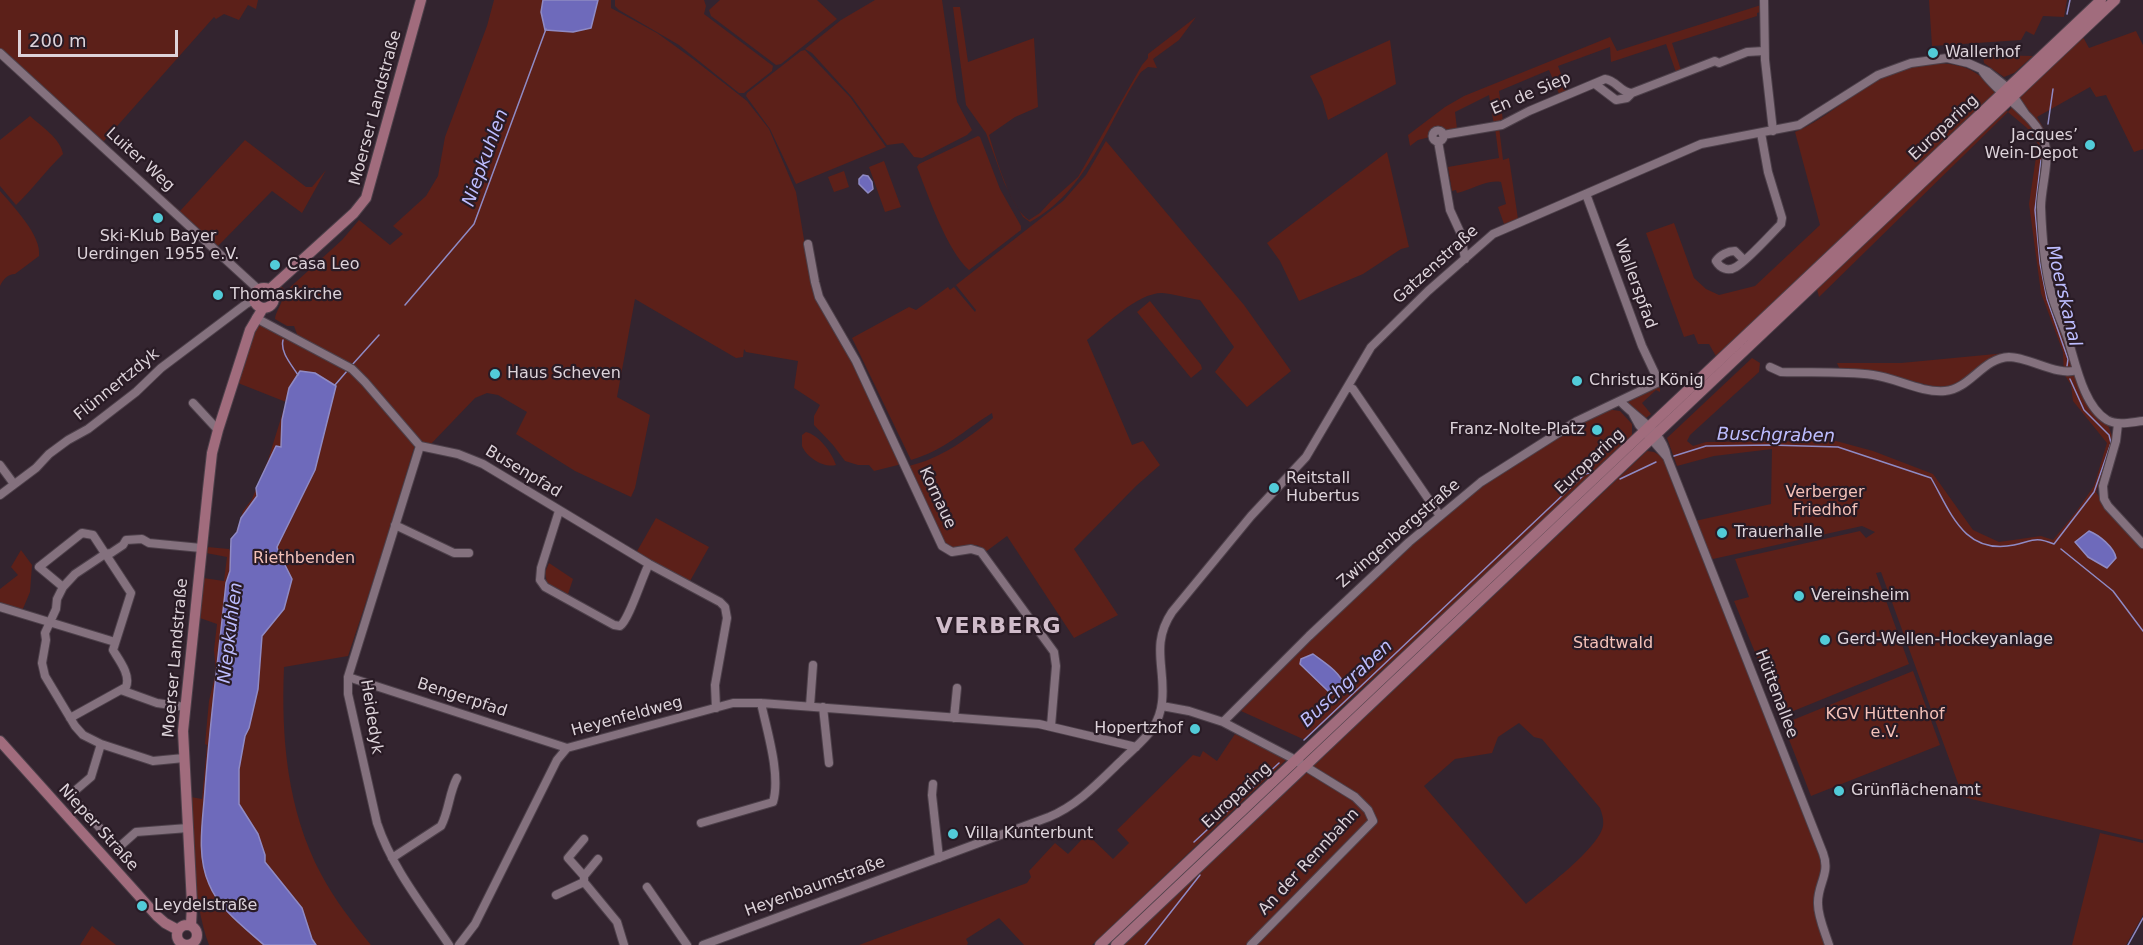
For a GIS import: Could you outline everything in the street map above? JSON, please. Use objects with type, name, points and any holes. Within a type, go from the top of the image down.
[{"type":"main road","name":"Moerser Landstraße","points":[[261,293],[359,208],[366,198],[421,0]]},
{"type":"main road","name":"Europaring","points":[[1100,945],[1300,763],[1650,433],[2008,94],[2101,0]]},
{"type":"main road","name":"Europaring","points":[[2008,94],[2115,0]]},
{"type":"main road","name":"Moerser Landstraße","points":[[190,925],[192,904],[183,731],[201,548],[212,453],[218,430],[246,340],[263,308],[270,306],[273,302],[274,296],[261,293]]},
{"type":"main road","points":[[261,293],[257,305],[263,308]]},
{"type":"main road","name":"Nieper Straße","points":[[0,741],[157,916],[178,930]]},
{"type":"main road","name":"Europaring","points":[[1116,945],[1300,763]]},
{"type":"main road","points":[[184,925],[190,925],[198,933],[192,945],[187,945],[180,942],[177,934],[184,925]]},
{"type":"street","points":[[1764,0],[1764,51],[1773,131]]},
{"type":"street","name":"En de Siep","points":[[1595,84],[1616,100],[1627,98],[1632,93],[1715,61],[1719,63],[1747,52],[1764,51]]},
{"type":"street","name":"Luiter Weg","points":[[0,53],[261,293]]},
{"type":"street","name":"Gatzenstraße","points":[[1154,727],[1162,706],[1163,694],[1159,646],[1169,617],[1256,510],[1306,457],[1373,344],[1428,291],[1493,234],[1701,144],[1804,123],[1872,78],[1897,66],[1928,59],[1947,58],[1964,61],[1988,72],[2038,128],[2045,144],[2047,157],[2041,206],[2046,266],[2050,291],[2076,370]]},
{"type":"street","name":"En de Siep","points":[[1465,259],[1460,231],[1450,210],[1440,138],[1502,125],[1529,111],[1608,79],[1626,92],[1632,93]]},
{"type":"street","points":[[1744,260],[1781,224],[1782,219],[1768,171],[1761,133]]},
{"type":"street","name":"Wallerspfad","points":[[1586,194],[1642,346],[1659,382]]},
{"type":"street","name":"Kornaue","points":[[808,244],[819,297],[856,361],[942,546],[952,552],[971,549],[981,552],[1052,649],[1056,658],[1056,666],[1051,726]]},
{"type":"street","name":"Flünnertzdyk","points":[[0,495],[57,449],[88,429],[128,398],[161,368],[261,293]]},
{"type":"street","points":[[256,318],[350,367],[420,446]]},
{"type":"street","points":[[1770,367],[1781,372],[1874,375],[1947,391],[1989,363],[2007,357],[2018,358],[2059,370],[2072,372],[2076,370],[2098,413],[2108,421],[2118,424],[2143,422]]},
{"type":"street","name":"Zwingenbergstraße","points":[[1223,722],[1408,542],[1481,482],[1557,433],[1600,409],[1621,402],[1625,397],[1659,382]]},
{"type":"street","points":[[1348,387],[1353,389],[1440,516]]},
{"type":"street","points":[[1621,402],[1650,433]]},
{"type":"street","points":[[193,403],[218,430]]},
{"type":"street","points":[[2118,424],[2116,441],[2103,486],[2104,499],[2143,544]]},
{"type":"street","name":"Hüttenallee","points":[[1650,433],[1665,445],[1666,457],[1826,862],[1818,904],[1829,945]]},
{"type":"street","name":"Busenpfad","points":[[420,446],[458,454],[477,461],[649,564],[720,602],[725,607],[727,618],[715,685],[716,708]]},
{"type":"street","name":"Heidedyk","points":[[420,446],[348,677],[351,712],[377,823],[384,843],[449,945]]},
{"type":"street","points":[[0,465],[14,484]]},
{"type":"street","points":[[559,511],[541,568],[540,580],[545,588],[614,625],[620,626],[628,618],[640,581],[649,564]]},
{"type":"street","points":[[395,525],[454,553],[469,554]]},
{"type":"street","points":[[63,587],[40,569],[40,566],[81,533],[93,535],[131,593],[113,650],[129,681],[126,687],[70,718]]},
{"type":"street","points":[[184,758],[153,761],[101,744],[83,735],[45,676],[42,656],[46,640],[45,633],[56,609],[57,600],[63,587],[75,574],[123,545],[126,540],[142,538],[148,543],[201,548]]},
{"type":"street","points":[[0,608],[115,642]]},
{"type":"street","points":[[810,706],[813,665]]},
{"type":"street","name":"Bengerpfad","points":[[348,677],[567,748]]},
{"type":"street","points":[[954,718],[957,688]]},
{"type":"street","points":[[121,690],[158,703],[185,707]]},
{"type":"street","points":[[701,823],[773,802],[776,791],[775,776],[761,703]]},
{"type":"street","name":"Heyenfeldweg","points":[[459,945],[475,924],[557,760],[567,748],[733,704],[761,703],[1051,726],[1136,747]]},
{"type":"street","points":[[1162,706],[1189,711],[1223,722],[1300,763]]},
{"type":"street","points":[[823,707],[829,763]]},
{"type":"street","name":"Heyenbaumstraße","points":[[703,945],[1066,809],[1087,794],[1154,727]]},
{"type":"street","points":[[1115,742],[1118,764]]},
{"type":"street","points":[[101,744],[91,777],[70,795],[118,848],[136,832],[188,828]]},
{"type":"street","name":"An der Rennbahn","points":[[1251,945],[1373,820],[1368,810],[1355,797],[1300,763]]},
{"type":"street","points":[[392,858],[441,826],[452,789],[458,778]]},
{"type":"street","points":[[933,784],[932,795],[939,858]]},
{"type":"street","points":[[585,839],[568,858],[617,922],[624,945]]},
{"type":"street","points":[[556,895],[584,879],[598,859]]},
{"type":"street","points":[[647,887],[687,945]]},
{"type":"green space","points":[[0,0],[258,0],[256,9],[248,5],[239,20],[224,14],[216,19],[214,17],[103,142],[0,50]]},
{"type":"green space","name":"Riethbenden","points":[[494,0],[611,0],[611,8],[657,33],[747,101],[769,129],[796,192],[810,275],[901,463],[874,471],[869,465],[858,465],[845,461],[814,425],[814,416],[820,405],[794,388],[798,361],[746,352],[744,349],[743,357],[736,358],[635,299],[617,397],[650,415],[635,488],[631,497],[575,471],[516,434],[527,412],[498,395],[487,393],[475,398],[429,446],[417,438],[348,656],[284,667],[285,746],[300,824],[326,883],[344,911],[371,945],[209,945],[199,909],[191,797],[202,799],[209,701],[216,672],[214,650],[217,624],[200,618],[203,578],[224,581],[227,557],[206,553],[207,547],[230,551],[243,511],[252,499],[268,460],[286,402],[238,383],[258,321],[297,334],[294,326],[287,326],[275,319],[282,300],[278,289],[281,286],[286,291],[342,240],[359,220],[390,245],[403,234],[393,226],[426,196],[438,176],[445,137],[487,26]]},
{"type":"green space","points":[[615,0],[704,0],[706,6],[704,14],[773,66],[772,71],[744,93],[739,93],[679,45],[619,10],[615,6]]},
{"type":"green space","points":[[720,0],[817,0],[837,19],[781,64],[776,65],[711,16],[709,10]]},
{"type":"green space","points":[[875,0],[942,0],[957,102],[972,130],[967,135],[922,158],[914,157],[903,143],[887,145],[852,97],[812,53],[805,49],[841,20]]},
{"type":"green space","points":[[1929,0],[2067,0],[2064,17],[2043,16],[2034,35],[2026,31],[2021,40],[1932,46]]},
{"type":"green space","points":[[1761,5],[1757,16],[1672,43],[1682,73],[1677,75],[1666,44],[1611,62],[1610,47],[1558,66],[1568,92],[1560,96],[1549,70],[1499,91],[1503,121],[1494,125],[1489,95],[1455,112],[1457,129],[1445,132],[1440,128],[1435,128],[1430,132],[1430,137],[1418,140],[1410,146],[1408,135],[1445,107],[1464,96],[1610,37],[1617,51]]},
{"type":"green space","points":[[953,7],[960,7],[968,62],[1034,38],[1038,107],[1015,117],[989,135],[1010,194],[986,133],[966,105]]},
{"type":"green space","points":[[1196,17],[1179,40],[1153,59],[1157,68],[1148,67],[1141,72],[1082,174],[1067,193],[1050,209],[1030,222],[1023,217],[1017,206],[1029,220],[1040,213],[1078,177],[1148,58],[1148,54]]},
{"type":"green space","name":"Verberger Friedhof","points":[[2136,31],[2143,45],[2143,149],[2134,152],[2106,95],[2096,97],[2090,87],[2037,117],[2048,136],[2049,149],[2044,203],[2047,259],[2075,377],[2095,414],[2108,425],[2113,439],[2096,492],[2106,507],[2143,547],[2143,840],[1963,797],[1881,572],[1876,573],[1909,664],[1781,716],[1734,601],[1749,597],[1735,559],[1860,531],[1866,538],[1875,532],[1862,526],[1713,559],[1709,556],[1695,521],[1771,504],[1772,449],[1714,456],[1677,466],[1667,438],[1752,358],[1760,363],[1759,372],[1690,435],[1687,441],[1693,446],[1706,442],[1836,441],[1873,451],[1933,474],[1973,530],[1999,542],[2041,536],[2053,540],[2094,486],[2107,443],[2073,401],[2071,385],[2064,374],[2063,352],[2041,293],[2029,204],[2038,144],[2027,128],[2008,112],[2027,89],[2083,37],[2089,48]]},
{"type":"green space","points":[[1390,40],[1396,84],[1328,120],[1322,99],[1310,76]]},
{"type":"green space","points":[[805,50],[850,97],[886,147],[796,184],[770,129],[746,96]]},
{"type":"green space","points":[[1983,56],[2033,56],[2014,73],[2004,77],[1984,63]]},
{"type":"green space","points":[[1933,63],[1959,66],[1980,76],[2008,112],[1819,297],[1812,270],[1717,358],[1709,344],[1698,344],[1694,334],[1684,337],[1646,233],[1674,223],[1694,278],[1706,289],[1719,295],[1755,286],[1820,225],[1795,132],[1818,120],[1884,76],[1907,67]]},
{"type":"green space","points":[[30,116],[55,138],[63,154],[16,205],[0,186],[0,140]]},
{"type":"green space","points":[[1499,127],[1503,160],[1509,158],[1518,219],[1504,224],[1498,207],[1506,204],[1501,182],[1484,183],[1457,193],[1456,190],[1452,191],[1448,167],[1499,158],[1495,128]]},
{"type":"green space","points":[[978,136],[1000,189],[1021,226],[1021,230],[969,270],[953,250],[932,207],[917,167]]},
{"type":"green space","points":[[245,140],[306,187],[312,187],[326,170],[302,213],[272,191],[218,246],[103,143],[180,211]]},
{"type":"green space","points":[[1106,141],[1244,305],[1291,371],[1247,407],[1215,372],[1234,347],[1200,300],[1162,293],[1152,294],[1132,304],[1087,340],[1132,445],[1143,441],[1160,465],[1074,549],[1118,615],[1074,638],[1007,536],[984,553],[977,545],[949,549],[943,542],[909,466],[921,463],[954,447],[993,418],[992,413],[934,451],[911,460],[852,338],[909,307],[916,310],[948,287],[950,290],[954,287],[975,312],[976,310],[956,285],[1063,201],[1086,175]]},
{"type":"green space","points":[[1387,152],[1409,247],[1401,249],[1363,274],[1299,301],[1280,261],[1267,243]]},
{"type":"green space","points":[[884,161],[901,207],[885,212],[869,167]]},
{"type":"green space","points":[[844,171],[849,187],[834,192],[828,177]]},
{"type":"green space","points":[[0,191],[31,231],[39,248],[39,256],[15,274],[6,277],[0,286]]},
{"type":"green space","points":[[1150,301],[1201,365],[1202,369],[1191,378],[1137,312]]},
{"type":"green space","points":[[2006,353],[1951,395],[1931,391],[1932,386],[1884,374],[1840,370],[1837,363],[1901,363]]},
{"type":"green space","points":[[1657,386],[1660,392],[1656,390],[1642,403],[1651,414],[1646,418],[1626,402]]},
{"type":"green space","points":[[1606,409],[1620,411],[1632,424],[1632,437],[1457,602],[1305,740],[1241,711],[1354,598],[1443,517],[1521,458]]},
{"type":"green space","points":[[806,432],[816,437],[824,445],[836,465],[821,463],[804,450],[802,435]]},
{"type":"green space","name":"Stadtwald","points":[[1647,451],[1664,458],[1825,867],[1815,894],[1826,945],[1124,945]],"holes":[[[1519,723],[1534,737],[1542,739],[1600,808],[1603,826],[1599,835],[1582,856],[1526,904],[1424,786],[1455,759],[1492,753],[1498,737]]]},
{"type":"green space","points":[[656,518],[709,547],[690,581],[636,553]]},
{"type":"green space","points":[[21,550],[32,565],[30,592],[22,611],[0,604],[0,589],[18,575],[11,567]]},
{"type":"green space","points":[[549,563],[573,579],[568,594],[547,583],[545,572]]},
{"type":"green space","name":"KGV Hüttenhof e.V.","points":[[1913,671],[1940,745],[1811,796],[1783,724]]},
{"type":"green space","points":[[1235,734],[1287,759],[1092,945],[1024,945],[999,918],[966,939],[967,945],[859,945],[1027,883],[1031,877],[1029,871],[1055,843],[1068,854],[1087,834],[1113,859],[1129,843],[1117,830],[1193,755],[1200,757],[1203,751],[1217,761]]},
{"type":"green space","points":[[2100,833],[2143,843],[2143,915],[2126,945],[2072,945]]},
{"type":"green space","points":[[92,926],[116,945],[80,945]]},
{"type":"water","points":[[543,0],[598,0],[591,28],[573,32],[545,30],[541,12]]},
{"type":"water","points":[[863,175],[868,176],[872,182],[873,189],[868,193],[859,184],[859,179]]},
{"type":"water","points":[[300,371],[315,373],[336,386],[315,470],[277,547],[292,579],[284,609],[262,636],[258,689],[239,769],[239,804],[258,834],[265,862],[302,908],[316,945],[264,945],[233,917],[213,893],[205,873],[201,849],[202,825],[209,737],[226,583],[230,571],[231,539],[237,532],[241,518],[257,496],[256,488],[276,446],[281,447],[282,420],[289,388]]},
{"type":"water","points":[[2089,531],[2106,542],[2115,554],[2116,558],[2107,568],[2088,557],[2075,542]]},
{"type":"water","points":[[1313,654],[1335,672],[1345,686],[1338,691],[1329,692],[1300,664],[1301,659]]},
{"type":"waterway","name":"Moerskanal","points":[[2067,14],[2070,0]]},
{"type":"waterway","name":"Niepkuhlen","points":[[405,305],[474,224],[546,29]]},
{"type":"waterway","name":"Moerskanal","points":[[2048,124],[2053,89]]},
{"type":"waterway","name":"Moerskanal","points":[[2041,160],[2035,210],[2040,263],[2047,299],[2068,359],[2067,366]]},
{"type":"waterway","name":"Niepkuhlen","points":[[352,365],[379,335]]},
{"type":"waterway","points":[[283,340],[285,353],[298,375]]},
{"type":"waterway","name":"Niepkuhlen","points":[[335,385],[347,371]]},
{"type":"waterway","name":"Buschgraben","points":[[1674,456],[1706,446],[1838,447],[1931,478],[1961,528],[1983,544],[2014,545],[2038,540],[2054,544],[2094,492],[2111,443],[2109,435],[2084,410],[2070,379]]},
{"type":"waterway","name":"Buschgraben","points":[[1620,479],[1656,462]]},
{"type":"waterway","name":"Buschgraben","points":[[1304,740],[1585,474],[1590,473]]},
{"type":"waterway","points":[[2061,549],[2113,591],[2143,631]]},
{"type":"waterway","name":"Buschgraben","points":[[1194,842],[1279,763]]},
{"type":"waterway","name":"Buschgraben","points":[[1145,945],[1200,875]]},
{"type":"waterway","points":[[2128,945],[2143,918]]},
{"type":"place","name":"Wallerhof","points":[[1933,53]]},
{"type":"place","name":"Jacques’ Wein-Depot","points":[[2090,145]]},
{"type":"place","name":"Ski-Klub Bayer Uerdingen 1955 e.V.","points":[[158,218]]},
{"type":"place","name":"Casa Leo","points":[[275,265]]},
{"type":"place","name":"Thomaskirche","points":[[218,295]]},
{"type":"place","name":"Haus Scheven","points":[[495,374]]},
{"type":"place","name":"Christus König","points":[[1577,381]]},
{"type":"place","name":"Franz-Nolte-Platz","points":[[1597,430]]},
{"type":"place","name":"Reitstall Hubertus","points":[[1274,488]]},
{"type":"place","name":"Trauerhalle","points":[[1722,533]]},
{"type":"place","name":"Vereinsheim","points":[[1799,596]]},
{"type":"place","name":"Gerd-Wellen-Hockeyanlage","points":[[1825,640]]},
{"type":"place","name":"Hopertzhof","points":[[1195,729]]},
{"type":"place","name":"Grünflächenamt","points":[[1839,791]]},
{"type":"place","name":"Villa Kunterbunt","points":[[953,834]]},
{"type":"place","name":"Leydelstraße","points":[[142,906]]},
{"type":"district","name":"VERBERG","points":[[999,627]]}]
